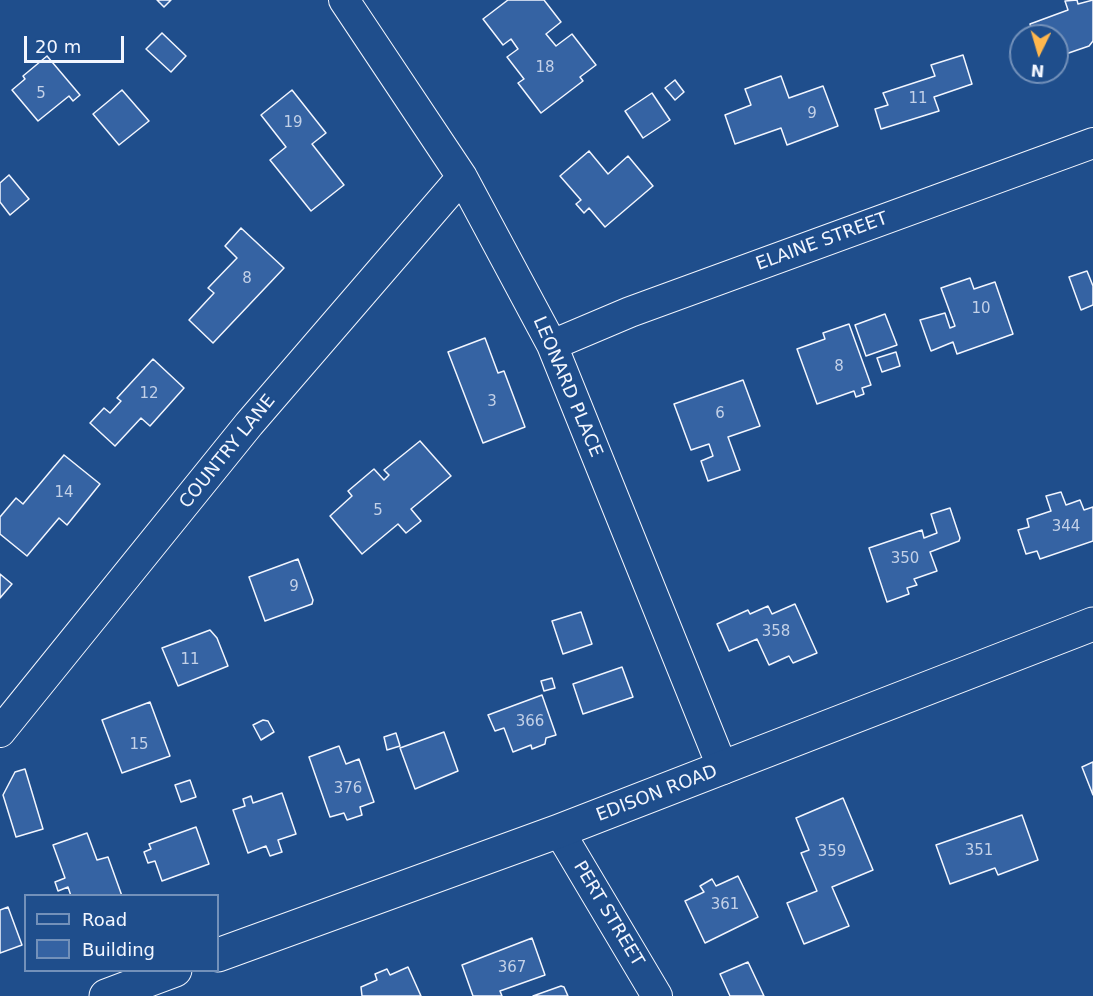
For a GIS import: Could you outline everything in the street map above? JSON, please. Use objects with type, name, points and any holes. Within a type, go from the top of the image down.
[{"type":"street","name":"LEONARD PLACE","points":[[344,0],[462,177],[552,345],[723,769]]},
{"type":"street","name":"ELAINE STREET","points":[[552,345],[630,312],[1093,143]]},
{"type":"street","name":"COUNTRY LANE","points":[[0,732],[249,424],[462,177]]},
{"type":"street","name":"EDISON ROAD","points":[[219,955],[723,769],[1093,624]]},
{"type":"street","name":"PERT STREET","points":[[559,831],[657,996]]},
{"type":"street","points":[[106,996],[170,972]]},
{"type":"building","points":[[157,0],[171,0],[164,7]]},
{"type":"building","points":[[508,0],[544,0],[561,22],[546,34],[556,46],[572,34],[596,65],[580,77],[583,81],[541,113],[518,83],[524,79],[507,57],[518,49],[511,39],[503,45],[483,19]]},
{"type":"building","points":[[1077,0],[1078,4],[1093,0],[1093,41],[1089,46],[1069,53],[1069,24],[1030,24],[1068,10],[1065,1]]},
{"type":"building","points":[[162,33],[186,56],[171,72],[146,49]]},
{"type":"building","points":[[963,55],[972,84],[934,97],[939,111],[881,129],[875,109],[888,105],[883,93],[935,76],[931,65]]},
{"type":"building","points":[[47,56],[80,95],[73,101],[69,96],[38,121],[12,90],[25,79],[23,76]]},
{"type":"building","points":[[781,76],[789,98],[823,86],[838,126],[787,145],[781,128],[735,144],[725,115],[751,105],[745,89]]},
{"type":"building","points":[[675,80],[684,92],[675,100],[665,88]]},
{"type":"building","points":[[122,90],[149,121],[119,145],[93,114]]},
{"type":"building","points":[[292,90],[326,133],[312,144],[344,185],[311,211],[270,160],[286,147],[261,115]]},
{"type":"building","points":[[652,93],[670,120],[643,138],[625,111]]},
{"type":"building","points":[[589,151],[608,174],[628,156],[653,186],[605,227],[589,208],[584,213],[576,204],[581,200],[560,176]]},
{"type":"building","points":[[9,175],[29,199],[10,215],[0,202],[0,183]]},
{"type":"building","points":[[241,228],[284,268],[213,343],[189,320],[214,293],[208,288],[237,258],[225,246]]},
{"type":"building","points":[[1087,271],[1093,286],[1093,305],[1081,310],[1069,277]]},
{"type":"building","points":[[970,278],[974,289],[995,282],[1013,334],[957,354],[953,342],[931,351],[920,320],[945,313],[950,328],[955,326],[941,288]]},
{"type":"building","points":[[885,314],[897,345],[866,356],[855,325]]},
{"type":"building","points":[[849,324],[871,385],[862,388],[864,394],[856,397],[854,391],[817,404],[797,349],[825,339],[823,333]]},
{"type":"building","points":[[485,338],[498,373],[504,371],[525,427],[483,443],[448,352]]},
{"type":"building","points":[[896,352],[900,366],[882,372],[877,358]]},
{"type":"building","points":[[153,359],[184,388],[150,426],[141,418],[115,446],[90,423],[104,408],[110,413],[121,401],[117,398]]},
{"type":"building","points":[[743,380],[760,426],[728,437],[740,470],[708,481],[701,461],[713,456],[709,444],[691,450],[674,404]]},
{"type":"building","points":[[420,441],[451,476],[411,509],[421,521],[406,533],[398,524],[362,554],[330,516],[352,496],[348,491],[374,469],[384,480],[389,475],[384,470]]},
{"type":"building","points":[[64,455],[100,484],[67,525],[59,518],[27,556],[0,534],[0,517],[16,498],[23,504]]},
{"type":"building","points":[[1061,492],[1066,505],[1080,500],[1084,510],[1093,507],[1093,541],[1040,559],[1037,551],[1026,554],[1018,530],[1029,527],[1027,519],[1051,511],[1046,496]]},
{"type":"building","points":[[950,508],[959,541],[930,552],[937,571],[914,579],[917,585],[907,588],[909,594],[887,602],[869,548],[922,530],[924,538],[937,533],[931,514]]},
{"type":"building","points":[[298,559],[313,600],[312,604],[265,621],[249,577]]},
{"type":"building","points":[[0,574],[12,584],[0,598]]},
{"type":"building","points":[[795,604],[817,653],[793,663],[789,656],[769,665],[757,639],[729,651],[717,624],[748,610],[750,614],[768,606],[772,614]]},
{"type":"building","points":[[581,612],[592,644],[563,654],[552,621]]},
{"type":"building","points":[[210,630],[217,638],[228,666],[178,686],[162,648]]},
{"type":"building","points":[[622,667],[633,697],[583,714],[573,684]]},
{"type":"building","points":[[552,678],[555,688],[544,691],[541,681]]},
{"type":"building","points":[[542,695],[556,735],[546,738],[545,744],[532,749],[531,745],[513,752],[504,728],[495,731],[488,715]]},
{"type":"building","points":[[150,702],[170,756],[122,773],[102,720]]},
{"type":"building","points":[[263,720],[268,721],[274,732],[261,740],[253,725]]},
{"type":"building","points":[[444,732],[458,771],[415,789],[400,748]]},
{"type":"building","points":[[396,733],[400,746],[387,750],[384,737]]},
{"type":"building","points":[[339,746],[346,764],[359,759],[374,802],[360,807],[362,815],[347,820],[344,813],[330,817],[309,757]]},
{"type":"building","points":[[1093,762],[1093,795],[1082,767]]},
{"type":"building","points":[[25,769],[43,829],[16,837],[3,795],[15,772]]},
{"type":"building","points":[[190,780],[196,797],[181,802],[175,785]]},
{"type":"building","points":[[282,793],[296,834],[278,840],[282,852],[270,856],[266,846],[248,853],[233,810],[245,806],[243,799],[251,796],[253,803]]},
{"type":"building","points":[[843,798],[873,870],[832,887],[849,926],[804,944],[787,903],[817,891],[801,853],[809,850],[796,818]]},
{"type":"building","points":[[1022,815],[1038,860],[998,875],[995,868],[950,884],[936,845]]},
{"type":"building","points":[[196,827],[209,864],[162,881],[155,861],[148,863],[144,852],[151,849],[149,844]]},
{"type":"building","points":[[87,833],[97,860],[108,857],[121,894],[70,894],[68,887],[58,891],[55,882],[65,878],[53,845]]},
{"type":"building","points":[[738,876],[758,917],[705,943],[685,901],[704,892],[700,886],[712,879],[716,886]]},
{"type":"building","points":[[8,907],[22,945],[0,953],[0,910]]},
{"type":"building","points":[[532,938],[545,975],[500,991],[502,996],[473,996],[462,965]]},
{"type":"building","points":[[748,962],[764,996],[730,996],[720,974]]},
{"type":"building","points":[[408,967],[421,996],[362,996],[361,987],[377,980],[375,974],[387,969],[390,975]]},
{"type":"building","points":[[564,987],[568,996],[533,996]]}]
